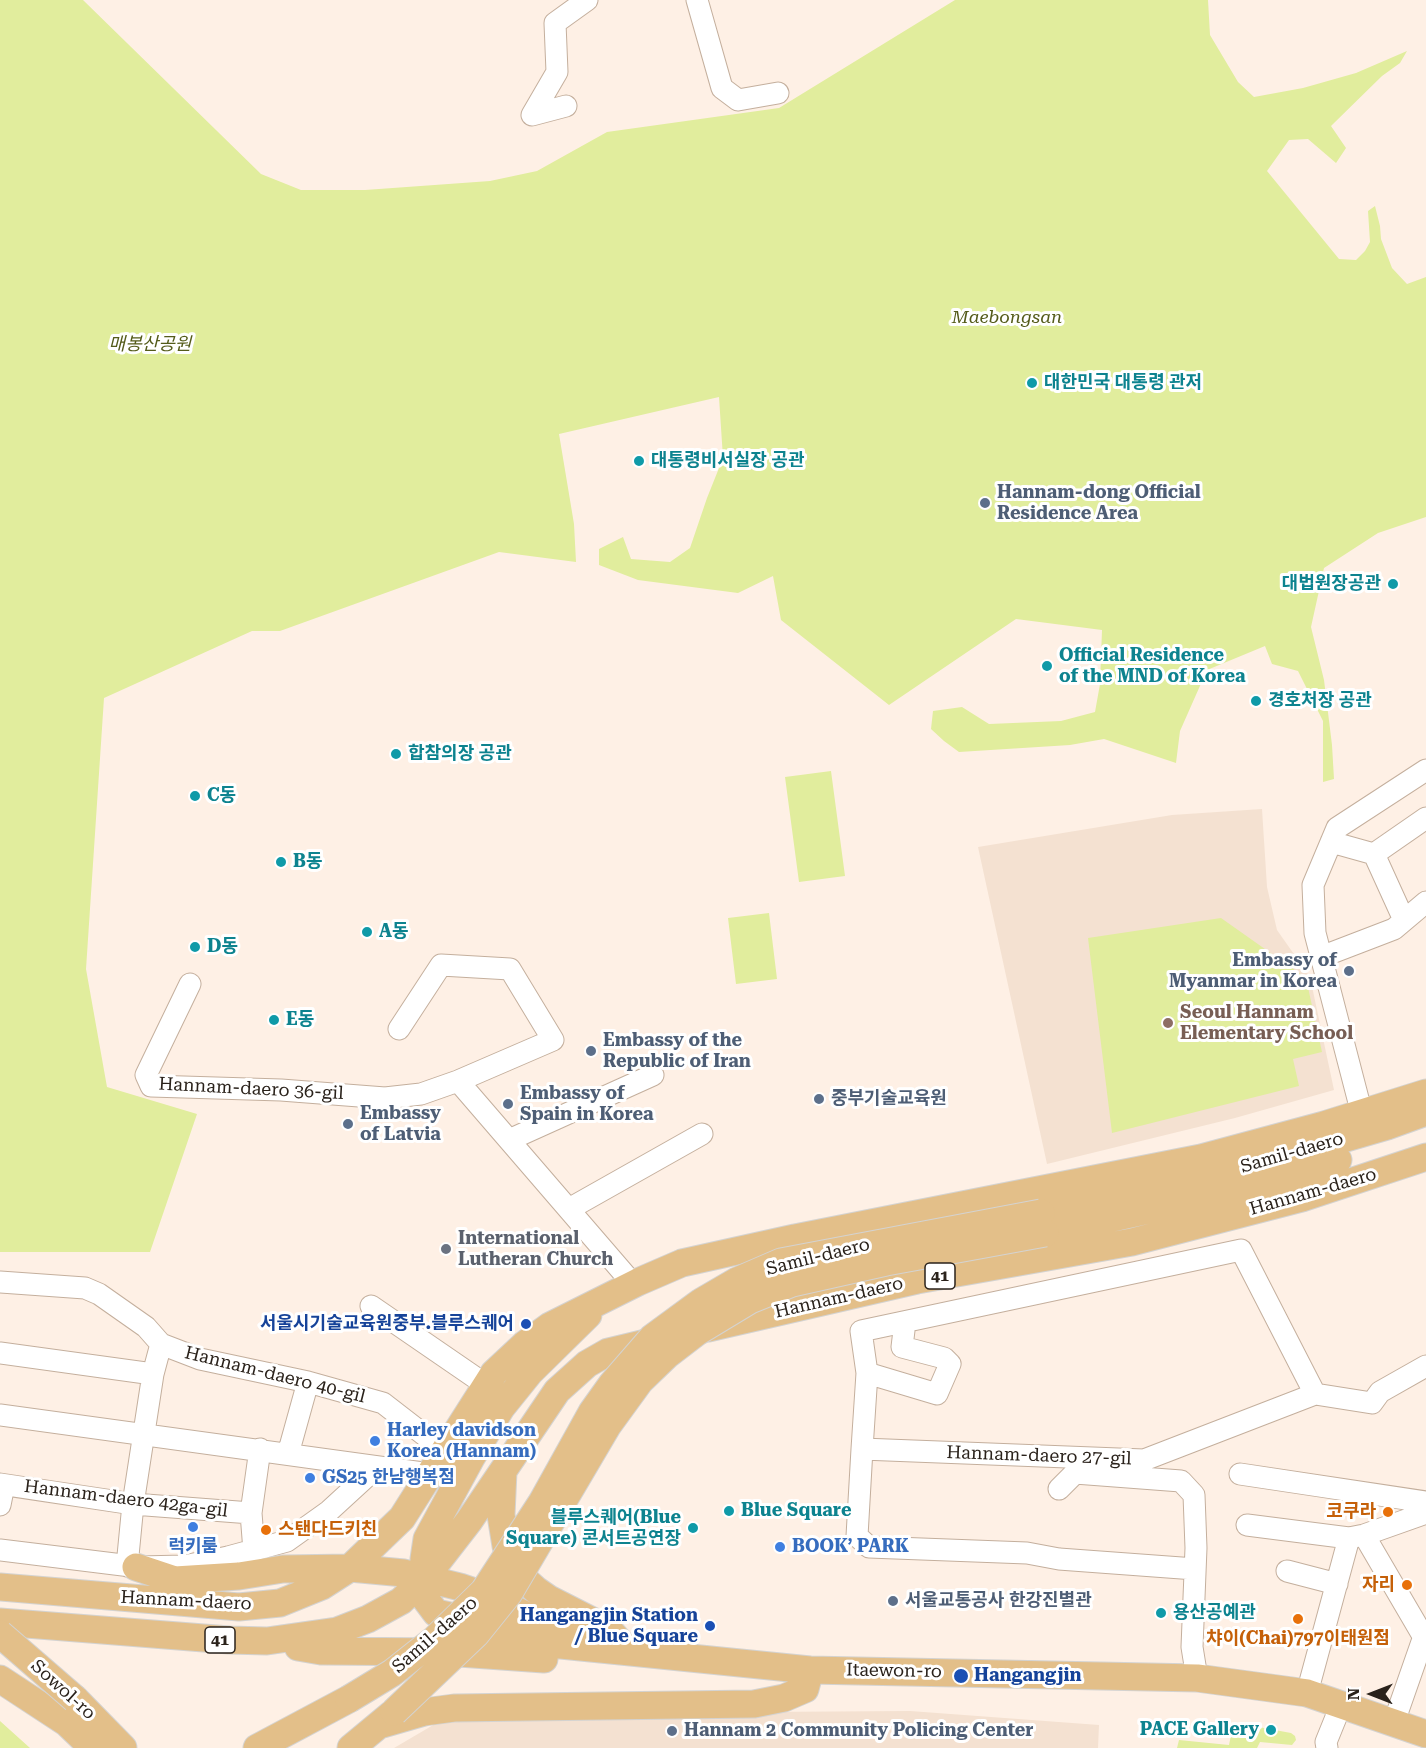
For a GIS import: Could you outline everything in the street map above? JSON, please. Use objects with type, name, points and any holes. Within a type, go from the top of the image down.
[{"type":"main road","name":"Hannam-daero","points":[[0,1587],[239,1607],[280,1603],[322,1586],[350,1568],[402,1518],[494,1373],[524,1345],[550,1326],[633,1284],[682,1263],[795,1238],[1201,1158],[1362,1114],[1426,1093]]},
{"type":"main road","name":"Samil-daero","points":[[351,1748],[386,1719],[476,1634],[509,1593],[608,1425],[640,1381],[667,1355],[697,1332],[750,1300],[792,1283],[1043,1223],[1145,1191],[1260,1163],[1387,1126],[1426,1112]]},
{"type":"main road","name":"Samil-daero","points":[[257,1748],[349,1699],[401,1666],[435,1639],[484,1591],[542,1502],[576,1439],[606,1393],[652,1338],[701,1302],[737,1281],[781,1262],[1166,1206],[1271,1180],[1426,1131]]},
{"type":"main road","name":"Hannam-daero","points":[[0,1622],[229,1640],[267,1641],[337,1631],[368,1619],[401,1600],[424,1579],[469,1521],[557,1391],[587,1364],[608,1352],[917,1280],[1132,1242],[1302,1198],[1426,1157]]},
{"type":"main road","name":"Hannam-daero","points":[[424,1579],[427,1539],[501,1408],[530,1372],[606,1297]]},
{"type":"main road","points":[[503,1471],[501,1515],[506,1546],[515,1571],[549,1599],[608,1629],[628,1651]]},
{"type":"main road","points":[[132,1567],[175,1580],[240,1576],[283,1569],[350,1568],[404,1574],[424,1579]]},
{"type":"main road","name":"Itaewon-ro","points":[[424,1579],[424,1597],[436,1613],[628,1651],[810,1670],[1197,1678],[1307,1693],[1426,1734]]},
{"type":"main road","name":"Sowol-ro","points":[[0,1634],[75,1699],[123,1748]]},
{"type":"main road","name":"Itaewon-ro","points":[[267,1641],[321,1651],[445,1652],[562,1661],[628,1651]]},
{"type":"main road","points":[[386,1719],[454,1708],[754,1704],[784,1698],[805,1689],[810,1670]]},
{"type":"main road","name":"Sowol-ro","points":[[0,1679],[67,1723],[93,1748]]},
{"type":"street","points":[[566,106],[532,115],[557,72],[555,23],[587,0]]},
{"type":"street","points":[[697,0],[722,88],[738,100],[778,93]]},
{"type":"street","points":[[1362,1114],[1315,933],[1313,885],[1337,828],[1426,770]]},
{"type":"street","points":[[1330,842],[1374,854],[1426,818]]},
{"type":"street","points":[[1374,854],[1404,920]]},
{"type":"street","points":[[1322,957],[1394,929],[1426,902]]},
{"type":"street","name":"Hannam-daero 36-gil","points":[[190,984],[146,1075],[151,1086],[281,1090],[385,1098],[421,1094],[553,1040],[510,969],[441,965],[399,1029]]},
{"type":"street","points":[[509,1140],[653,1075]]},
{"type":"street","points":[[458,1080],[633,1284]]},
{"type":"street","points":[[568,1209],[702,1134]]},
{"type":"street","points":[[1195,1569],[1059,1559],[1028,1553],[869,1546],[857,1536],[867,1373],[861,1331],[1241,1250],[1315,1394],[1372,1403],[1380,1392],[1426,1366]]},
{"type":"street","name":"Hannam-daero 40-gil","points":[[0,1282],[85,1288],[99,1294],[146,1327],[161,1344],[200,1359],[308,1382],[383,1403],[445,1451]]},
{"type":"street","points":[[371,1306],[486,1385]]},
{"type":"street","points":[[867,1373],[938,1394],[950,1364],[944,1358],[902,1347],[905,1322]]},
{"type":"street","points":[[132,1567],[133,1504],[153,1374],[161,1344]]},
{"type":"street","points":[[0,1353],[153,1374]]},
{"type":"street","points":[[288,1454],[308,1382]]},
{"type":"street","name":"Hannam-daero 27-gil","points":[[862,1449],[1144,1460],[1315,1394]]},
{"type":"street","points":[[0,1415],[430,1474]]},
{"type":"street","points":[[254,1551],[251,1513],[260,1449]]},
{"type":"street","points":[[0,1551],[132,1567],[184,1566],[254,1551],[287,1541],[329,1511],[377,1467]]},
{"type":"street","points":[[1059,1489],[1075,1473],[1181,1482],[1194,1495],[1195,1569],[1192,1647],[1197,1678]]},
{"type":"street","points":[[1240,1474],[1426,1502]]},
{"type":"street","name":"Hannam-daero 42ga-gil","points":[[1,1491],[251,1513]]},
{"type":"street","points":[[1247,1525],[1356,1537],[1426,1514]]},
{"type":"street","points":[[1307,1693],[1337,1584],[1356,1537]]},
{"type":"street","points":[[1356,1537],[1425,1639],[1394,1722]]},
{"type":"street","points":[[1287,1571],[1337,1584]]},
{"type":"street","points":[[1327,1748],[1326,1742],[1341,1705]]},
{"type":"shaded area","name":"Seoul Hannam Elementary School","points":[[1262,809],[1267,887],[1277,930],[1310,977],[1334,1090],[1235,1118],[1047,1164],[978,847],[1172,815]]},
{"type":"shaded area","points":[[910,1711],[1099,1725],[1098,1748],[394,1748],[452,1714]]},
{"type":"green space","name":"Maebongsan","points":[[0,0],[83,0],[261,174],[301,190],[365,190],[490,181],[537,171],[607,132],[779,108],[955,0],[1208,0],[1210,35],[1238,82],[1254,97],[1303,88],[1356,73],[1407,51],[1400,63],[1382,76],[1331,126],[1346,148],[1336,163],[1308,139],[1289,140],[1267,171],[1339,259],[1356,260],[1365,251],[1370,242],[1368,211],[1375,206],[1381,239],[1392,268],[1407,284],[1426,277],[1426,517],[1378,533],[1324,568],[1311,627],[1324,680],[1334,779],[1323,782],[1323,721],[1298,671],[1272,664],[1265,646],[1207,670],[1180,731],[1176,763],[1104,739],[1070,745],[959,752],[931,729],[933,711],[962,707],[989,724],[1061,721],[1095,712],[1100,684],[1102,630],[1016,619],[889,705],[781,620],[773,576],[738,593],[638,580],[599,565],[599,549],[623,537],[631,559],[670,562],[690,548],[723,458],[719,397],[559,434],[574,524],[576,562],[499,552],[280,631],[252,631],[104,698],[86,969],[107,1087],[197,1114],[150,1252],[0,1252]]},
{"type":"green space","points":[[831,771],[845,876],[799,882],[785,777]]},
{"type":"green space","points":[[769,913],[777,979],[736,984],[728,918]]},
{"type":"green space","points":[[1221,918],[1306,978],[1322,1052],[1293,1059],[1299,1086],[1112,1133],[1088,938]]},
{"type":"green space","points":[[0,1721],[30,1748],[0,1748]]},
{"type":"green space","points":[[1237,1723],[1291,1733],[1296,1740],[1292,1745],[1260,1742],[1257,1748],[1177,1748],[1179,1740],[1229,1745],[1233,1725]]},
{"type":"place","name":"대한민국 대통령 관저","points":[[1032,383]]},
{"type":"place","name":"대통령비서실장 공관","points":[[639,461]]},
{"type":"place","name":"Hannam-dong Official Residence Area","points":[[985,503]]},
{"type":"place","name":"대법원장공관","points":[[1393,584]]},
{"type":"place","name":"Official Residence of the MND of Korea","points":[[1047,666]]},
{"type":"place","name":"경호처장 공관","points":[[1256,701]]},
{"type":"place","name":"합참의장 공관","points":[[396,754]]},
{"type":"place","name":"C동","points":[[195,796]]},
{"type":"place","name":"B동","points":[[281,862]]},
{"type":"place","name":"A동","points":[[367,932]]},
{"type":"place","name":"D동","points":[[195,947]]},
{"type":"place","name":"Embassy of Myanmar in Korea","points":[[1349,971]]},
{"type":"place","name":"E동","points":[[274,1020]]},
{"type":"place","name":"Seoul Hannam Elementary School","points":[[1168,1023]]},
{"type":"place","name":"Embassy of the Republic of Iran","points":[[591,1051]]},
{"type":"place","name":"중부기술교육원","points":[[819,1099]]},
{"type":"place","name":"Embassy of Spain in Korea","points":[[508,1104]]},
{"type":"place","name":"Embassy of Latvia","points":[[348,1124]]},
{"type":"place","name":"International Lutheran Church","points":[[446,1249]]},
{"type":"place","name":"서울시기술교육원중부.블루스퀘어","points":[[526,1324]]},
{"type":"place","name":"Harley davidson Korea (Hannam)","points":[[375,1441]]},
{"type":"place","name":"GS25 한남행복점","points":[[310,1478]]},
{"type":"place","name":"Blue Square","points":[[729,1511]]},
{"type":"place","name":"코쿠라","points":[[1388,1512]]},
{"type":"place","name":"럭키룸","points":[[193,1527]]},
{"type":"place","name":"블루스퀘어(Blue Square) 콘서트공연장","points":[[693,1528]]},
{"type":"place","name":"스탠다드키친","points":[[266,1530]]},
{"type":"place","name":"BOOK’ PARK","points":[[780,1547]]},
{"type":"place","name":"자리","points":[[1407,1585]]},
{"type":"place","name":"서울교통공사 한강진별관","points":[[893,1601]]},
{"type":"place","name":"용산공예관","points":[[1161,1613]]},
{"type":"place","name":"챠이(Chai)797이태원점","points":[[1298,1619]]},
{"type":"place","name":"Hangangjin Station / Blue Square","points":[[710,1626]]},
{"type":"place","name":"Hangangjin","points":[[961,1676]]},
{"type":"place","name":"PACE Gallery","points":[[1271,1730]]},
{"type":"place","name":"Hannam 2 Community Policing Center","points":[[672,1731]]},
{"type":"park label","name":"매봉산공원","points":[[150,345]]}]
